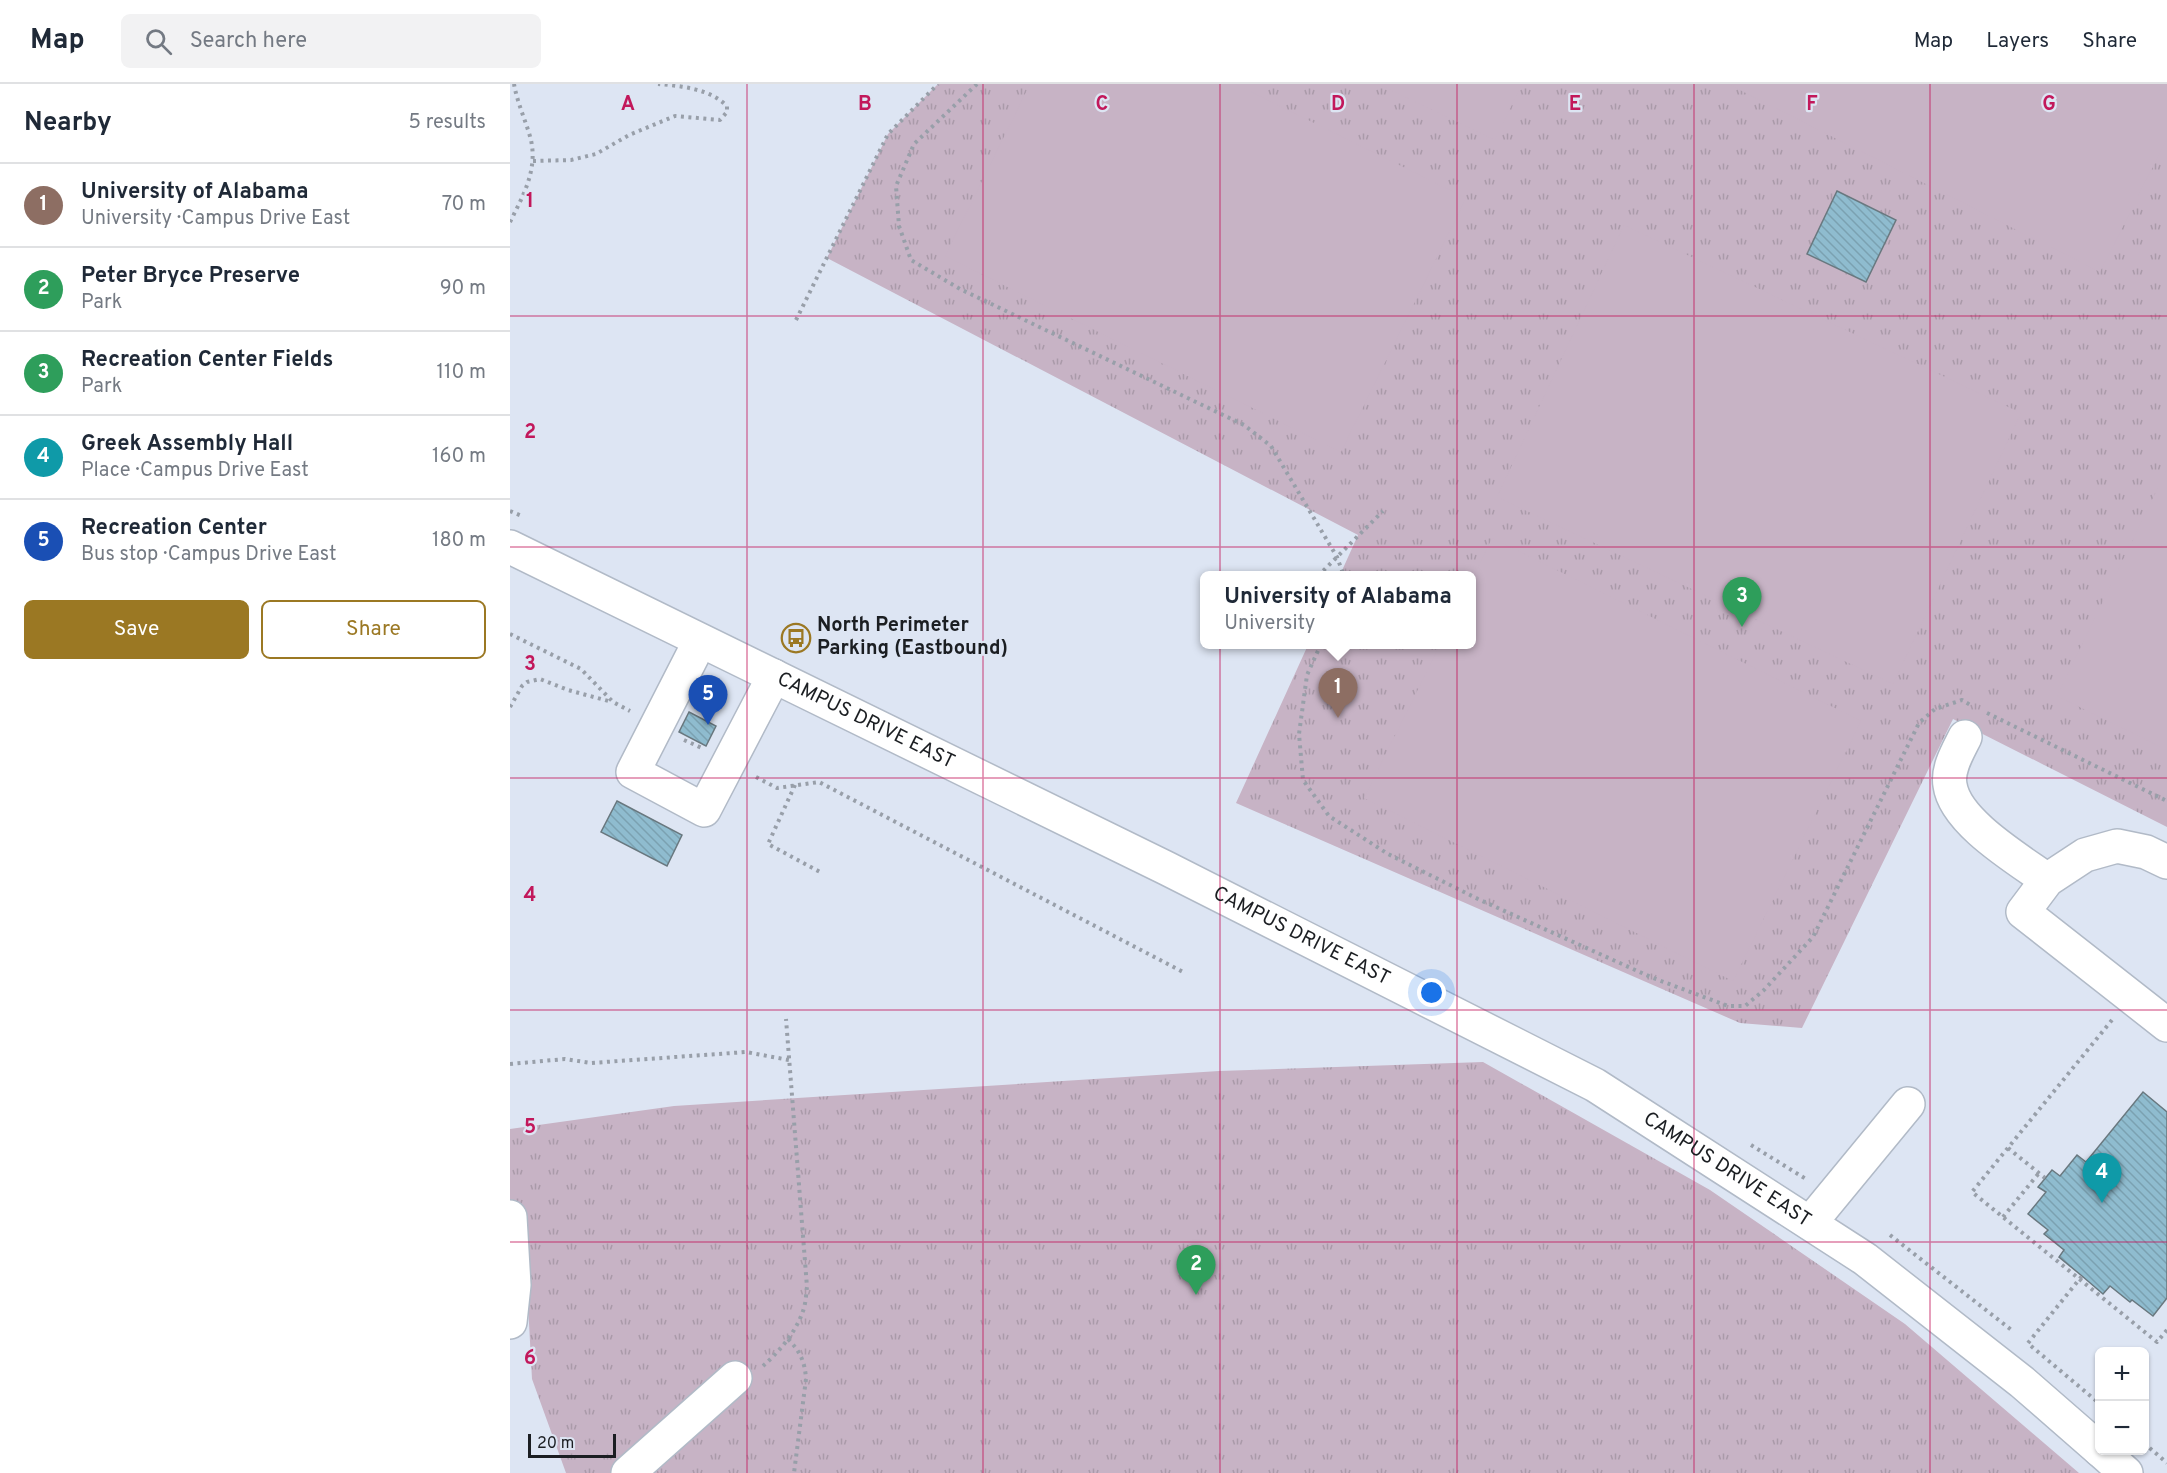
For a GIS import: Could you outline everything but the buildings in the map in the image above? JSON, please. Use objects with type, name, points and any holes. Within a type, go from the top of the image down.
[{"type":"street","name":"CAMPUS DRIVE EAST","points":[[510,548],[1166,868],[1595,1084],[1865,1259],[2022,1382],[2095,1446]]},
{"type":"street","points":[[700,640],[633,772],[704,810],[774,676]]},
{"type":"street","points":[[1965,737],[1954,760],[1949,784],[1958,808],[1978,829],[2047,880]]},
{"type":"street","points":[[2167,862],[2146,852],[2116,846],[2085,855],[2047,880],[2023,912],[2167,1025]]},
{"type":"street","points":[[1810,1223],[1908,1104]]},
{"type":"street","points":[[510,1217],[514,1286],[510,1322]]},
{"type":"street","points":[[628,1473],[735,1378]]},
{"type":"street","name":"CAMPUS DRIVE EAST","points":[[2106,1455],[2126,1473]]},
{"type":"path","points":[[510,222],[530,183],[533,161],[531,136],[516,96],[514,84]]},
{"type":"path","points":[[533,161],[572,160],[596,154],[630,135],[675,116],[720,120],[727,112],[728,106],[720,99],[686,86],[658,84]]},
{"type":"path","points":[[796,320],[888,134],[938,84]]},
{"type":"path","points":[[977,84],[914,144],[896,186],[899,226],[911,260],[960,289],[1244,425],[1271,446],[1337,557],[1342,571]]},
{"type":"path","points":[[1323,571],[1383,511]]},
{"type":"path","points":[[510,634],[581,669],[613,702]]},
{"type":"path","points":[[1319,649],[1307,675],[1299,734],[1303,780],[1329,816],[1388,854],[1478,899],[1653,978],[1728,1006],[1745,1006],[1764,990],[1812,937],[1919,723],[1935,710],[1962,700],[2167,801]]},
{"type":"path","points":[[510,707],[527,681],[540,679],[568,690],[613,702],[777,788],[819,782],[1185,973]]},
{"type":"path","points":[[795,785],[768,844],[820,872]]},
{"type":"path","points":[[735,1378],[756,1372],[788,1339],[803,1311],[807,1287],[786,1019]]},
{"type":"path","points":[[2113,1019],[1972,1192],[2080,1277],[2157,1342],[2167,1330]]},
{"type":"path","points":[[510,1064],[565,1059],[591,1063],[746,1052],[789,1060]]},
{"type":"path","points":[[2008,1148],[2045,1178]]},
{"type":"path","points":[[2003,1217],[2039,1173]]},
{"type":"path","points":[[2028,1343],[2080,1277]]},
{"type":"path","points":[[788,1339],[798,1349],[806,1372],[794,1473]]},
{"type":"path","points":[[2149,1447],[2167,1463]]},
{"type":"green space","points":[[938,84],[2167,84],[2167,827],[1953,719],[1802,1028],[1740,1023],[1236,803],[1306,649],[1476,649],[1476,571],[1342,571],[1358,535],[827,258],[888,134]]},
{"type":"green space","points":[[1030,84],[1235,84],[1466,198],[1341,452],[945,256]]},
{"type":"green space","points":[[1378,84],[1522,84],[1495,140]]},
{"type":"green space","points":[[1728,84],[2167,84],[2167,139],[2100,272]]},
{"type":"green space","points":[[1624,225],[2021,413],[1893,684],[1497,497]]},
{"type":"green space","points":[[2167,469],[2167,750],[2057,696]]},
{"type":"green space","points":[[1492,538],[1861,721],[1733,981],[1364,798],[1438,649],[1476,649],[1476,572]]},
{"type":"green space","points":[[1483,1062],[1710,1190],[1905,1324],[2079,1473],[566,1473],[532,1379],[526,1267],[510,1242],[510,1129],[674,1106],[1219,1071]]},
{"type":"place","name":"Recreation Center Fields","points":[[1742,627]]},
{"type":"place","name":"North Perimeter Parking (Eastbound)","points":[[796,638]]},
{"type":"place","name":"University of Alabama","points":[[1338,718]]},
{"type":"place","name":"Recreation Center","points":[[708,725]]},
{"type":"place","name":"Greek Assembly Hall","points":[[2102,1203]]},
{"type":"place","name":"Peter Bryce Preserve","points":[[1196,1295]]}]
